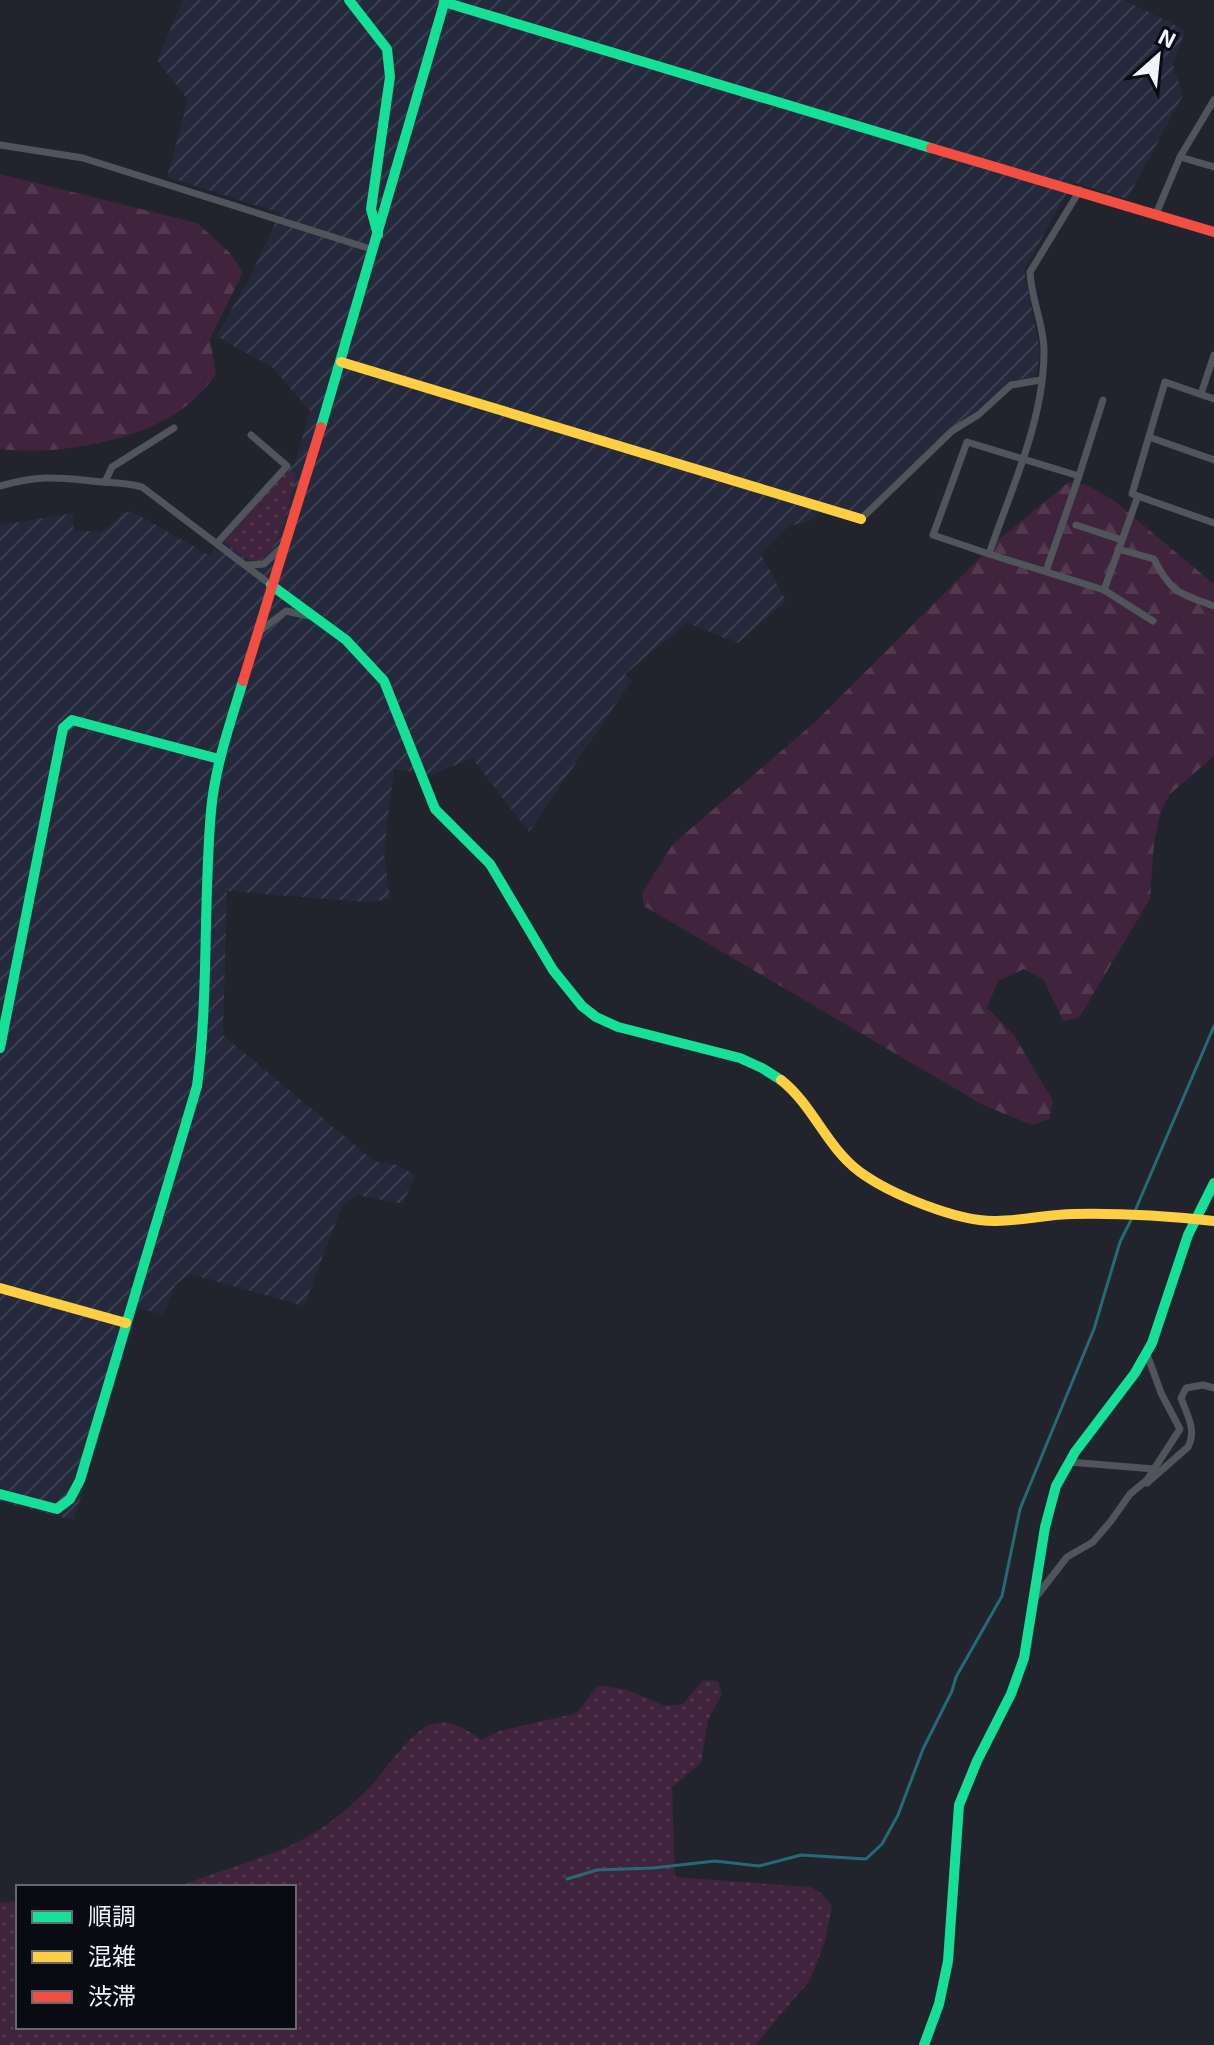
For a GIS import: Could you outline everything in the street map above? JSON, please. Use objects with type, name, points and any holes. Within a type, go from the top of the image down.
[{"type":"street","points":[[349,0],[387,49],[390,77],[371,209],[378,237]]},
{"type":"street","points":[[0,1494],[57,1509],[70,1499],[80,1480],[197,1086],[203,1042],[211,811],[219,759],[341,362],[444,1],[1214,232]]},
{"type":"street","points":[[1156,214],[1180,157],[1213,103]]},
{"type":"street","points":[[0,145],[83,158],[374,250]]},
{"type":"street","points":[[1180,157],[1214,167]]},
{"type":"street","points":[[989,554],[1041,398],[1045,349],[1030,272],[1080,190]]},
{"type":"street","points":[[1201,394],[1214,355]]},
{"type":"street","points":[[341,362],[861,519],[952,431],[978,415],[1011,385],[1041,380]]},
{"type":"street","points":[[1214,399],[1165,382],[1132,494],[1214,523]]},
{"type":"street","points":[[1046,571],[1103,400]]},
{"type":"street","points":[[105,482],[112,467],[174,428]]},
{"type":"street","points":[[217,543],[287,466],[251,435]]},
{"type":"street","points":[[1149,437],[1214,460]]},
{"type":"street","points":[[1079,476],[967,442],[933,535],[1104,590],[1153,621]]},
{"type":"street","points":[[0,486],[50,476],[142,487],[362,653],[384,681],[435,809],[489,862],[572,995],[592,1016],[615,1027],[741,1059],[765,1069],[784,1082],[812,1111],[827,1136],[854,1168],[879,1183],[976,1220],[1068,1214],[1214,1221]]},
{"type":"street","points":[[1104,590],[1138,496]]},
{"type":"street","points":[[1076,525],[1122,540]]},
{"type":"street","points":[[242,563],[250,566],[264,564],[284,544]]},
{"type":"street","points":[[1118,549],[1154,559],[1165,581],[1179,593],[1214,606]]},
{"type":"street","points":[[254,640],[267,623],[286,611],[300,612],[318,620]]},
{"type":"street","points":[[0,1048],[63,728],[72,720],[219,759]]},
{"type":"street","points":[[924,2045],[944,1982],[951,1938],[955,1819],[973,1770],[1015,1685],[1025,1652],[1051,1501],[1069,1462],[1147,1354],[1164,1316],[1184,1243],[1214,1183]]},
{"type":"street","points":[[0,1288],[126,1323]]},
{"type":"street","points":[[1035,1599],[1067,1557],[1093,1542],[1154,1469],[1180,1429],[1161,1393],[1147,1354]]},
{"type":"street","points":[[1138,1488],[1153,1479],[1188,1447],[1192,1439],[1193,1432],[1181,1398],[1186,1388],[1203,1385],[1214,1388]]},
{"type":"street","points":[[1069,1462],[1154,1469]]},
{"type":"shaded area","points":[[183,0],[1124,0],[1185,30],[1173,65],[1183,95],[1127,199],[1073,182],[1024,270],[1040,350],[1036,377],[1013,380],[912,464],[862,515],[827,504],[810,521],[789,526],[761,554],[786,601],[738,643],[687,623],[625,674],[632,680],[529,832],[472,758],[432,775],[394,769],[384,852],[390,899],[366,902],[227,891],[223,1035],[374,1161],[397,1165],[415,1175],[403,1204],[358,1195],[342,1206],[304,1306],[190,1274],[175,1285],[164,1315],[138,1308],[74,1520],[0,1502],[0,525],[74,513],[73,530],[102,532],[122,514],[131,511],[209,555],[295,462],[310,411],[272,367],[216,336],[249,279],[280,213],[167,177],[188,100],[157,60]]},
{"type":"green space","points":[[0,174],[197,223],[230,253],[243,272],[210,339],[216,375],[190,403],[149,427],[100,443],[48,450],[0,449]]},
{"type":"green space","points":[[287,471],[296,474],[276,541],[261,559],[248,559],[224,541]]},
{"type":"green space","points":[[1069,482],[1087,485],[1113,500],[1214,584],[1214,756],[1170,794],[1161,811],[1154,843],[1150,899],[1079,1018],[1063,1021],[1044,980],[1024,969],[998,981],[987,1008],[1014,1035],[1053,1101],[1049,1119],[1032,1125],[983,1105],[644,906],[642,893],[673,844],[815,722],[998,540]]},
{"type":"green space","points":[[703,1680],[718,1681],[722,1694],[708,1720],[701,1763],[672,1787],[675,1877],[811,1887],[832,1906],[825,1941],[810,1980],[755,2045],[0,2045],[0,1903],[16,1901],[16,2029],[296,2029],[296,1885],[179,1885],[258,1859],[311,1835],[353,1803],[416,1734],[432,1724],[452,1724],[482,1740],[499,1731],[577,1713],[598,1685],[628,1690],[665,1706],[683,1704]]},
{"type":"waterway","points":[[1135,1211],[1214,1026]]},
{"type":"waterway","points":[[567,1879],[597,1870],[715,1861],[759,1866],[801,1855],[866,1859],[882,1844],[898,1815],[923,1749],[956,1677],[1002,1596],[1020,1509],[1094,1329],[1120,1242],[1132,1218]]},
{"type":"traffic: fast","points":[[349,0],[387,49],[390,77],[371,209],[378,235]]},
{"type":"traffic: fast","points":[[321,427],[445,0]]},
{"type":"traffic: fast","points":[[444,2],[931,148]]},
{"type":"traffic: fast","points":[[271,585],[346,640],[384,681],[435,809],[490,864],[553,970],[582,1006],[596,1017],[618,1027],[740,1058],[781,1080]]},
{"type":"traffic: fast","points":[[0,1494],[57,1509],[70,1499],[80,1480],[197,1086],[203,1018],[211,811],[219,761],[243,681]]},
{"type":"traffic: fast","points":[[0,1048],[63,728],[72,720],[219,759]]},
{"type":"traffic: fast","points":[[924,2045],[939,2004],[948,1961],[959,1805],[1011,1694],[1024,1658],[1045,1527],[1056,1486],[1075,1452],[1135,1373],[1152,1343],[1188,1235],[1214,1183]]},
{"type":"traffic: slow","points":[[341,362],[861,519]]},
{"type":"traffic: slow","points":[[781,1080],[802,1102],[838,1151],[860,1172],[906,1197],[944,1212],[996,1221],[1064,1214],[1144,1215],[1214,1221]]},
{"type":"traffic: slow","points":[[0,1288],[126,1323]]},
{"type":"traffic: jam","points":[[931,148],[1214,232]]},
{"type":"traffic: jam","points":[[243,681],[321,427]]}]
